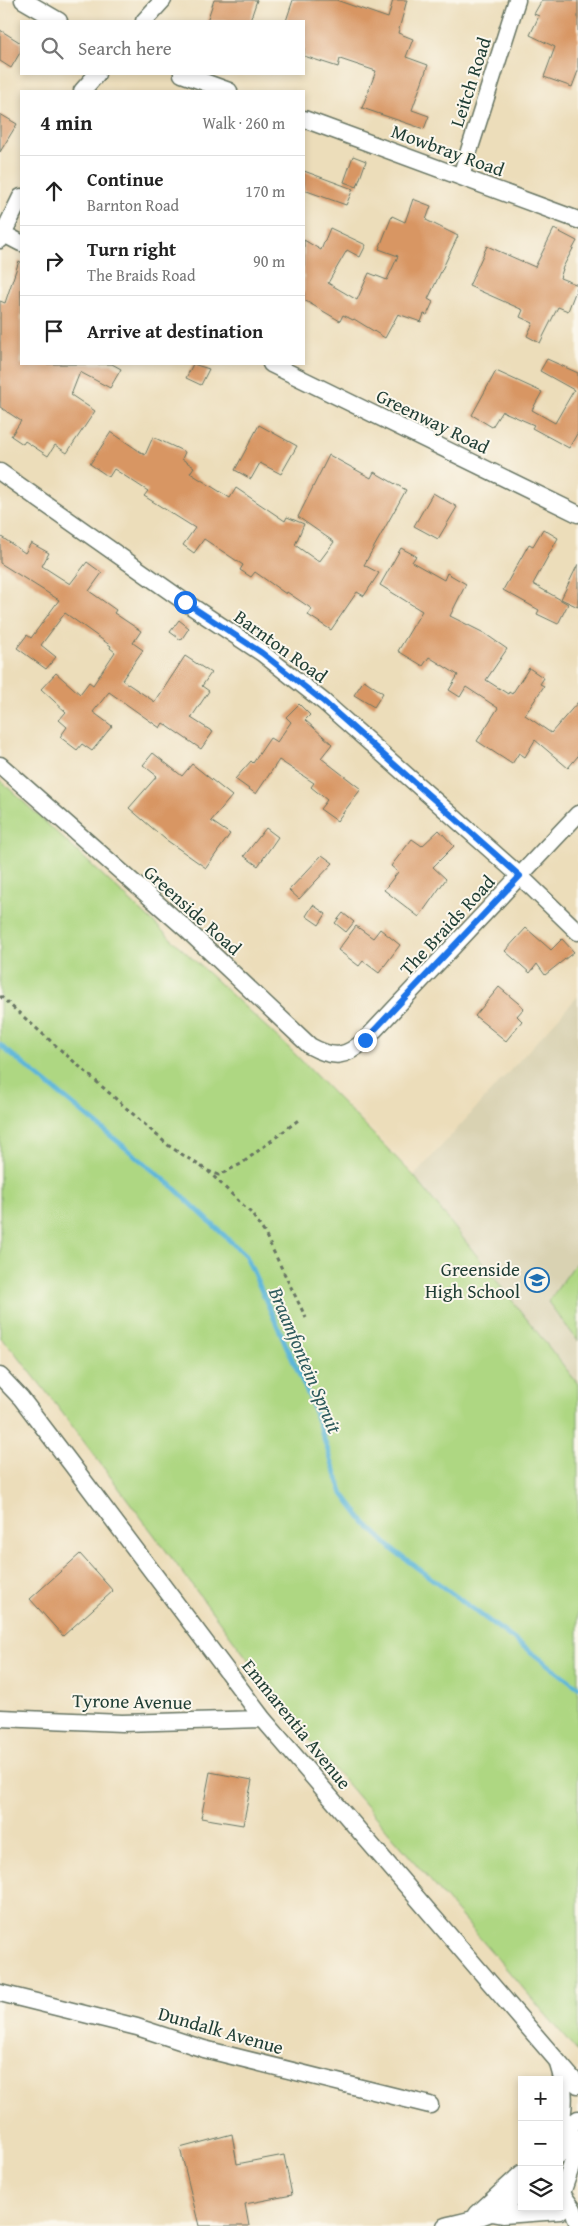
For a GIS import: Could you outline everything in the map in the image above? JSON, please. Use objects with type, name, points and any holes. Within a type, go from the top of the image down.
[{"type":"street","points":[[23,0],[57,20]]},
{"type":"street","points":[[145,20],[163,0]]},
{"type":"street","name":"Leitch Road","points":[[461,176],[517,0]]},
{"type":"street","points":[[83,90],[96,75]]},
{"type":"street","points":[[185,75],[226,90]]},
{"type":"street","name":"Mowbray Road","points":[[305,119],[578,220]]},
{"type":"street","points":[[20,199],[1,235],[20,242]]},
{"type":"street","name":"Greenway Road","points":[[273,365],[578,514]]},
{"type":"street","name":"Barnton Road","points":[[0,472],[185,602],[270,659],[324,702],[520,876],[578,932]]},
{"type":"street","name":"Greenside Road","points":[[0,765],[185,928],[310,1046],[325,1054],[336,1055],[354,1050],[365,1040]]},
{"type":"street","name":"The Braids Road","points":[[365,1040],[578,814]]},
{"type":"street","name":"Emmarentia Avenue","points":[[0,1376],[21,1398],[61,1450],[263,1719],[578,2085]]},
{"type":"street","name":"Tyrone Avenue","points":[[0,1718],[122,1723],[263,1719]]},
{"type":"street","name":"Dundalk Avenue","points":[[0,1993],[137,2027],[204,2049],[430,2105]]},
{"type":"street","points":[[557,2060],[563,2079],[565,2099],[561,2121]]},
{"type":"street","points":[[563,2131],[578,2119]]},
{"type":"street","points":[[563,2151],[578,2138]]},
{"type":"street","points":[[563,2191],[578,2147]]},
{"type":"street","points":[[469,2221],[518,2177]]},
{"type":"street","points":[[445,2226],[492,2214],[518,2194]]},
{"type":"street","points":[[563,2205],[577,2226]]},
{"type":"street","points":[[492,2214],[503,2215],[518,2211]]},
{"type":"path","points":[[0,996],[169,1146],[208,1171],[218,1175],[241,1164],[301,1118]]},
{"type":"path","points":[[208,1171],[251,1213],[264,1232],[306,1318]]},
{"type":"shaded area","name":"Greenside High School","points":[[578,996],[578,1384],[414,1176]]},
{"type":"green space","points":[[0,780],[290,1049],[414,1176],[578,1384],[578,2052],[305,1735],[48,1394],[0,1337]]},
{"type":"green space","points":[[578,1260],[578,1341],[548,1302]]},
{"type":"building","points":[[214,0],[257,0],[250,20],[207,20]]},
{"type":"building","points":[[293,0],[336,0],[388,18],[393,0],[407,0],[398,33],[413,39],[406,57],[428,65],[412,110],[429,116],[424,129],[362,108],[376,71],[340,59],[338,67],[305,56],[305,20],[286,20]]},
{"type":"building","points":[[542,0],[578,0],[578,71],[572,87],[544,77],[555,47],[530,35],[539,16],[534,14]]},
{"type":"building","points":[[0,30],[20,42],[20,53],[11,68],[0,61]]},
{"type":"building","points":[[0,114],[17,124],[0,152]]},
{"type":"building","points":[[353,156],[366,161],[357,187],[344,182]]},
{"type":"building","points":[[305,171],[353,189],[346,205],[305,190]]},
{"type":"building","points":[[413,199],[431,206],[426,220],[458,236],[428,299],[433,302],[427,315],[424,314],[421,322],[398,314],[385,338],[354,319],[343,315],[340,321],[305,301],[305,241],[321,250],[330,228],[366,245],[360,257],[347,250],[328,283],[357,300],[369,273],[387,280],[398,256],[379,249],[392,216],[405,222]]},
{"type":"building","points":[[554,229],[577,241],[562,269],[560,278],[578,285],[568,311],[558,307],[540,343],[527,336],[533,323],[520,317],[523,310],[469,286],[487,246],[535,267]]},
{"type":"building","points":[[19,261],[20,365],[114,365],[121,369],[110,388],[80,372],[71,395],[95,411],[67,453],[55,445],[48,456],[25,441],[23,444],[11,436],[21,421],[0,407],[0,301],[5,303]]},
{"type":"building","points":[[547,359],[578,373],[578,432],[569,448],[532,428],[534,425],[502,411],[492,427],[472,415],[496,371],[542,392],[532,410],[555,423],[574,390],[540,371]]},
{"type":"building","points":[[192,365],[209,369],[201,385],[186,378]]},
{"type":"building","points":[[259,425],[297,446],[281,474],[260,463],[251,479],[235,470]]},
{"type":"building","points":[[111,432],[145,455],[153,437],[185,452],[182,459],[194,467],[190,473],[230,498],[236,488],[285,521],[287,517],[304,524],[295,545],[319,562],[334,542],[298,517],[329,455],[371,478],[374,472],[406,490],[364,565],[379,573],[364,596],[357,592],[331,630],[308,615],[312,609],[287,592],[286,594],[255,572],[251,577],[240,570],[243,565],[204,539],[194,553],[183,545],[195,528],[144,496],[148,491],[114,469],[109,477],[90,464]]},
{"type":"building","points":[[433,493],[457,507],[438,539],[414,526]]},
{"type":"building","points":[[543,529],[558,538],[533,584],[568,604],[558,624],[537,614],[539,610],[503,590],[529,544],[533,546]]},
{"type":"building","points":[[0,536],[25,553],[31,543],[49,553],[42,566],[70,584],[87,562],[102,573],[89,591],[116,610],[114,613],[141,631],[133,643],[143,650],[122,680],[155,702],[185,656],[211,673],[202,686],[209,691],[191,718],[213,732],[201,749],[163,723],[160,728],[109,692],[93,712],[112,726],[92,751],[82,744],[77,750],[60,737],[67,727],[59,720],[66,712],[41,689],[56,673],[80,694],[89,682],[93,685],[115,652],[110,648],[111,646],[65,613],[41,645],[56,657],[46,669],[17,648],[27,635],[31,638],[59,600],[0,563]]},
{"type":"building","points":[[401,548],[416,556],[412,562],[444,580],[447,573],[466,584],[450,616],[484,633],[507,649],[486,680],[508,694],[509,692],[512,694],[529,668],[544,678],[540,684],[544,686],[525,715],[551,733],[578,702],[578,756],[568,768],[535,740],[525,757],[519,753],[512,764],[477,741],[498,708],[466,687],[460,697],[449,690],[458,675],[429,657],[423,666],[398,651],[422,611],[380,585]]},
{"type":"building","points":[[578,564],[578,607],[561,599]]},
{"type":"building","points":[[179,620],[189,628],[181,640],[170,632]]},
{"type":"building","points":[[364,680],[383,693],[374,707],[354,695]]},
{"type":"building","points":[[299,704],[310,715],[305,720],[332,744],[321,758],[361,789],[337,821],[320,809],[327,800],[311,787],[314,783],[279,760],[256,794],[235,779],[251,761],[253,763],[270,738],[277,742],[291,722],[286,717]]},
{"type":"building","points":[[153,753],[182,776],[192,764],[232,796],[211,821],[230,834],[206,868],[165,839],[129,808],[157,776],[143,765]]},
{"type":"building","points":[[266,828],[278,837],[258,866],[244,856]]},
{"type":"building","points":[[439,830],[454,846],[433,867],[446,879],[419,917],[384,890],[398,872],[391,866],[412,839],[422,846]]},
{"type":"building","points":[[322,855],[333,863],[299,899],[289,890]]},
{"type":"building","points":[[313,905],[326,914],[319,925],[306,916]]},
{"type":"building","points":[[343,913],[354,922],[346,932],[335,923]]},
{"type":"building","points":[[356,926],[373,938],[380,929],[400,945],[379,973],[363,961],[359,966],[338,950]]},
{"type":"building","points":[[526,928],[551,950],[562,939],[574,952],[545,975],[537,964],[530,973],[505,951]]},
{"type":"building","points":[[499,987],[524,1008],[517,1016],[522,1021],[506,1041],[475,1016]]},
{"type":"building","points":[[80,1554],[113,1591],[63,1636],[30,1599]]},
{"type":"building","points":[[210,1772],[252,1780],[243,1825],[201,1818]]},
{"type":"building","points":[[232,2134],[237,2164],[284,2155],[292,2195],[245,2204],[249,2226],[199,2226],[180,2148]]},
{"type":"waterway","name":"Braamfontein Spruit","points":[[0,1045],[171,1185],[246,1256],[309,1396],[343,1494],[365,1523],[392,1549],[578,1687]]},
{"type":"place","name":"Greenside High School","points":[[537,1280]]},
{"type":"route","points":[[185,602],[262,653],[324,702],[520,876],[365,1040]]}]
